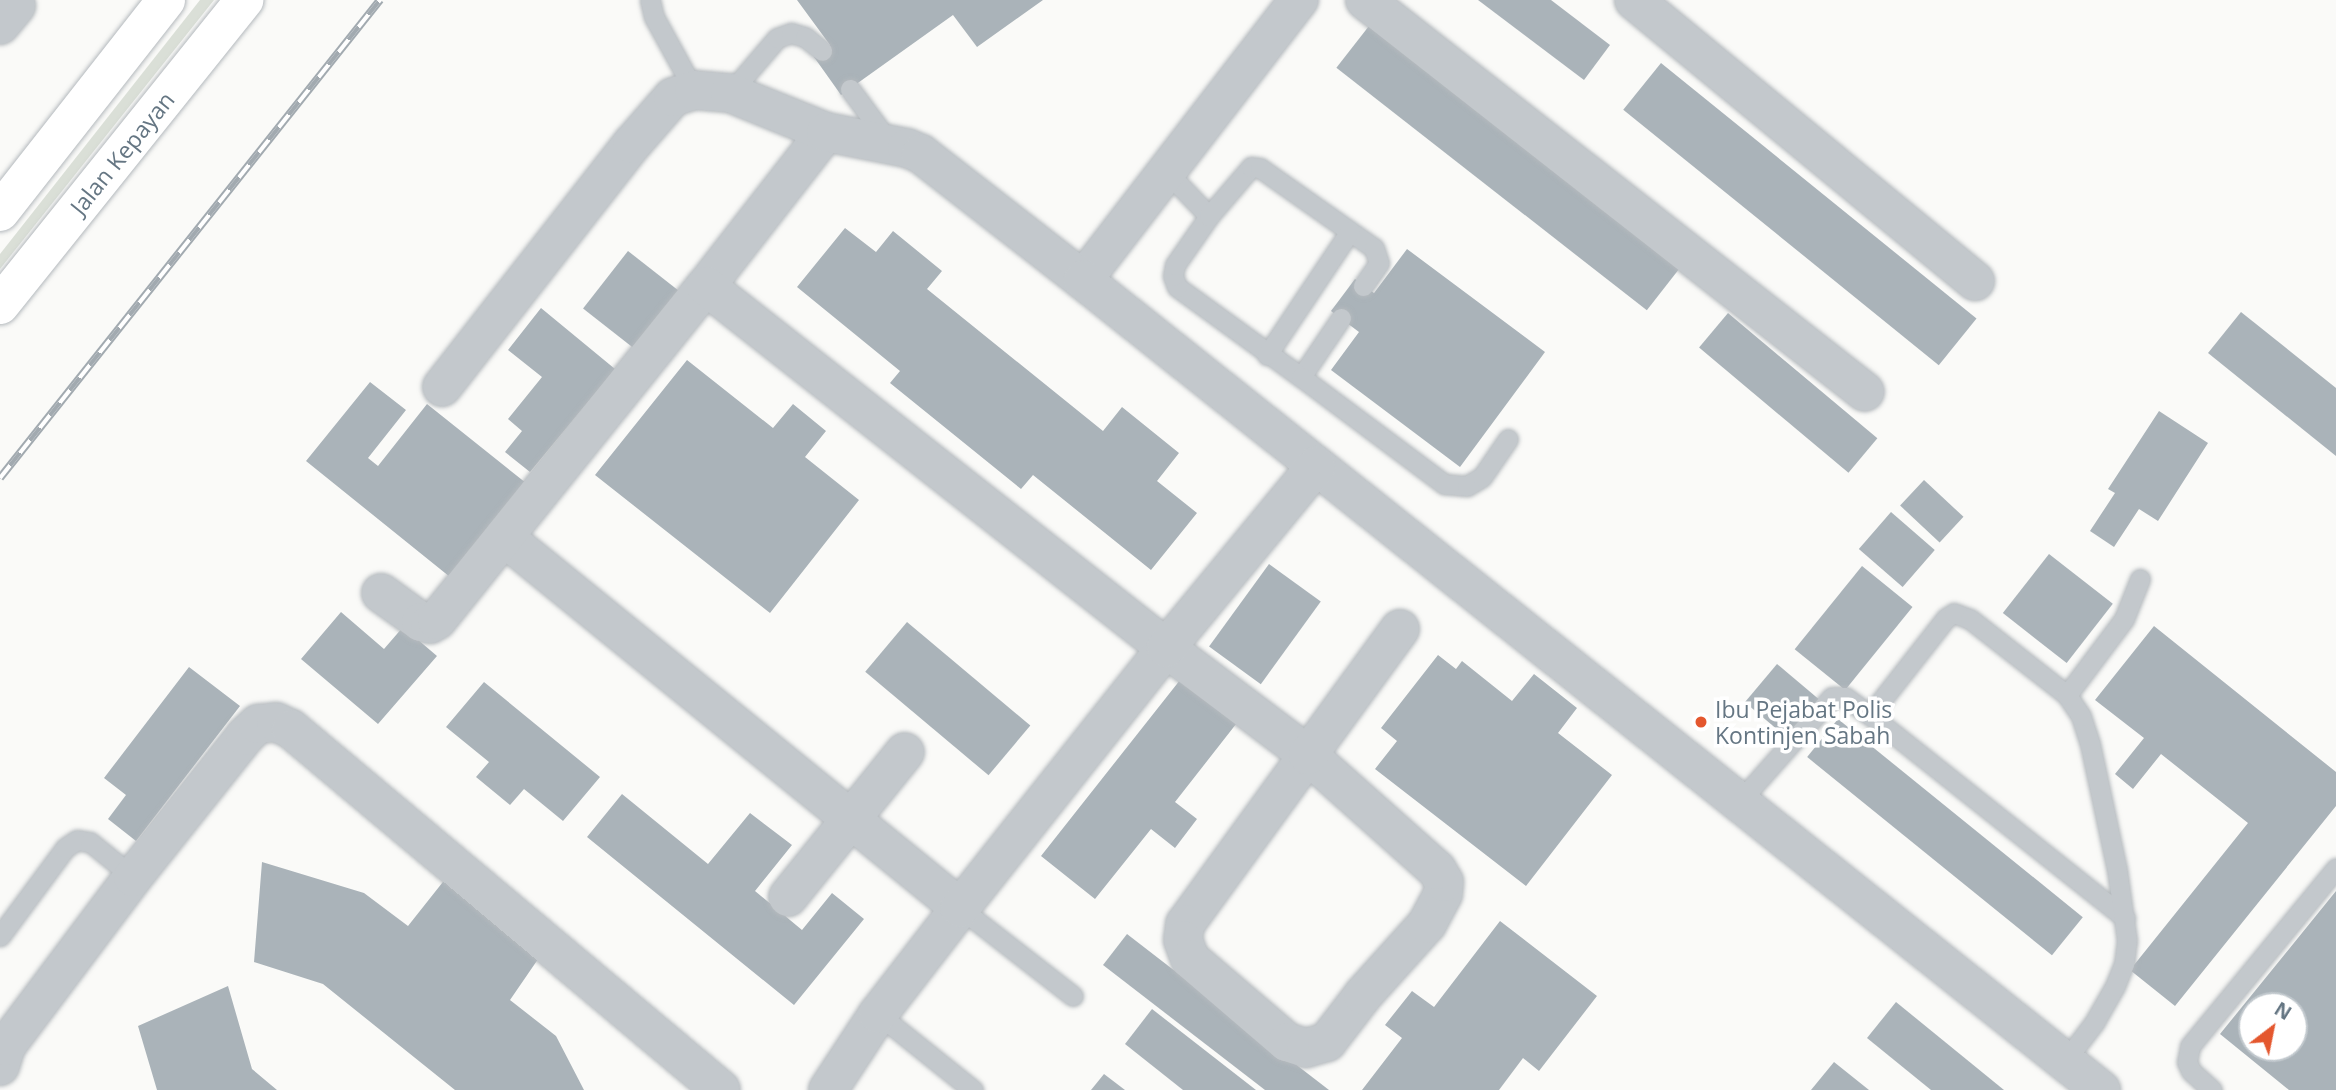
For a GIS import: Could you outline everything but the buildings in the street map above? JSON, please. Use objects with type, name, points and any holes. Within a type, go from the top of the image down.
[{"type":"highway","points":[[0,212],[166,0]]},
{"type":"highway","name":"Jalan Kepayan","points":[[0,305],[244,0]]},
{"type":"street","points":[[1083,280],[1299,0]]},
{"type":"street","points":[[1365,0],[1865,392]]},
{"type":"street","points":[[1634,0],[1975,281]]},
{"type":"street","points":[[442,387],[632,144],[673,97],[712,92],[827,132],[889,142],[921,154],[2101,1090]]},
{"type":"street","points":[[381,593],[421,622],[430,624],[437,620],[827,132]]},
{"type":"street","points":[[706,286],[1166,648],[1308,755],[1437,870],[1444,882],[1443,894],[1427,924],[1363,995],[1327,1042],[1306,1048],[1287,1042],[1190,959],[1183,940],[1185,924],[1308,755],[1400,629]]},
{"type":"street","points":[[828,1090],[878,1014],[960,908],[1166,648],[1316,466]]},
{"type":"street","points":[[504,537],[960,908]]},
{"type":"street","points":[[9,1090],[0,1068],[6,1046],[133,877],[251,729],[267,722],[284,724],[705,1085]]},
{"type":"street","points":[[788,897],[905,752]]},
{"type":"lane","points":[[650,0],[654,17],[712,92],[777,38],[791,33],[805,37],[822,51]]},
{"type":"lane","points":[[850,89],[889,142]]},
{"type":"lane","points":[[1363,286],[1380,263],[1374,248],[1260,168],[1251,167],[1209,216],[1175,265],[1173,276],[1177,287],[1444,484],[1467,486],[1482,477],[1507,439]]},
{"type":"lane","points":[[1166,171],[1209,216]]},
{"type":"lane","points":[[1267,355],[1350,231]]},
{"type":"lane","points":[[1301,377],[1341,318]]},
{"type":"lane","points":[[2067,695],[2124,619],[2140,579]]},
{"type":"lane","points":[[1870,715],[1946,618],[1954,614],[1970,620],[2067,695],[2081,716],[2090,744],[2125,918],[2124,964],[2094,1023],[2065,1061]]},
{"type":"lane","points":[[1739,802],[1832,697],[1845,697],[2125,918]]},
{"type":"lane","points":[[0,936],[65,848],[77,840],[90,842],[133,877]]},
{"type":"lane","points":[[2212,1090],[2191,1071],[2187,1062],[2190,1046],[2336,868]]},
{"type":"lane","points":[[960,908],[1073,996]]},
{"type":"lane","points":[[878,1014],[973,1090]]},
{"type":"shaded area","points":[[200,0],[214,0],[0,269],[0,254]]},
{"type":"railway","points":[[0,478],[380,0]]},
{"type":"place","name":"Ibu Pejabat Polis Kontinjen Sabah","points":[[1701,722]]}]
